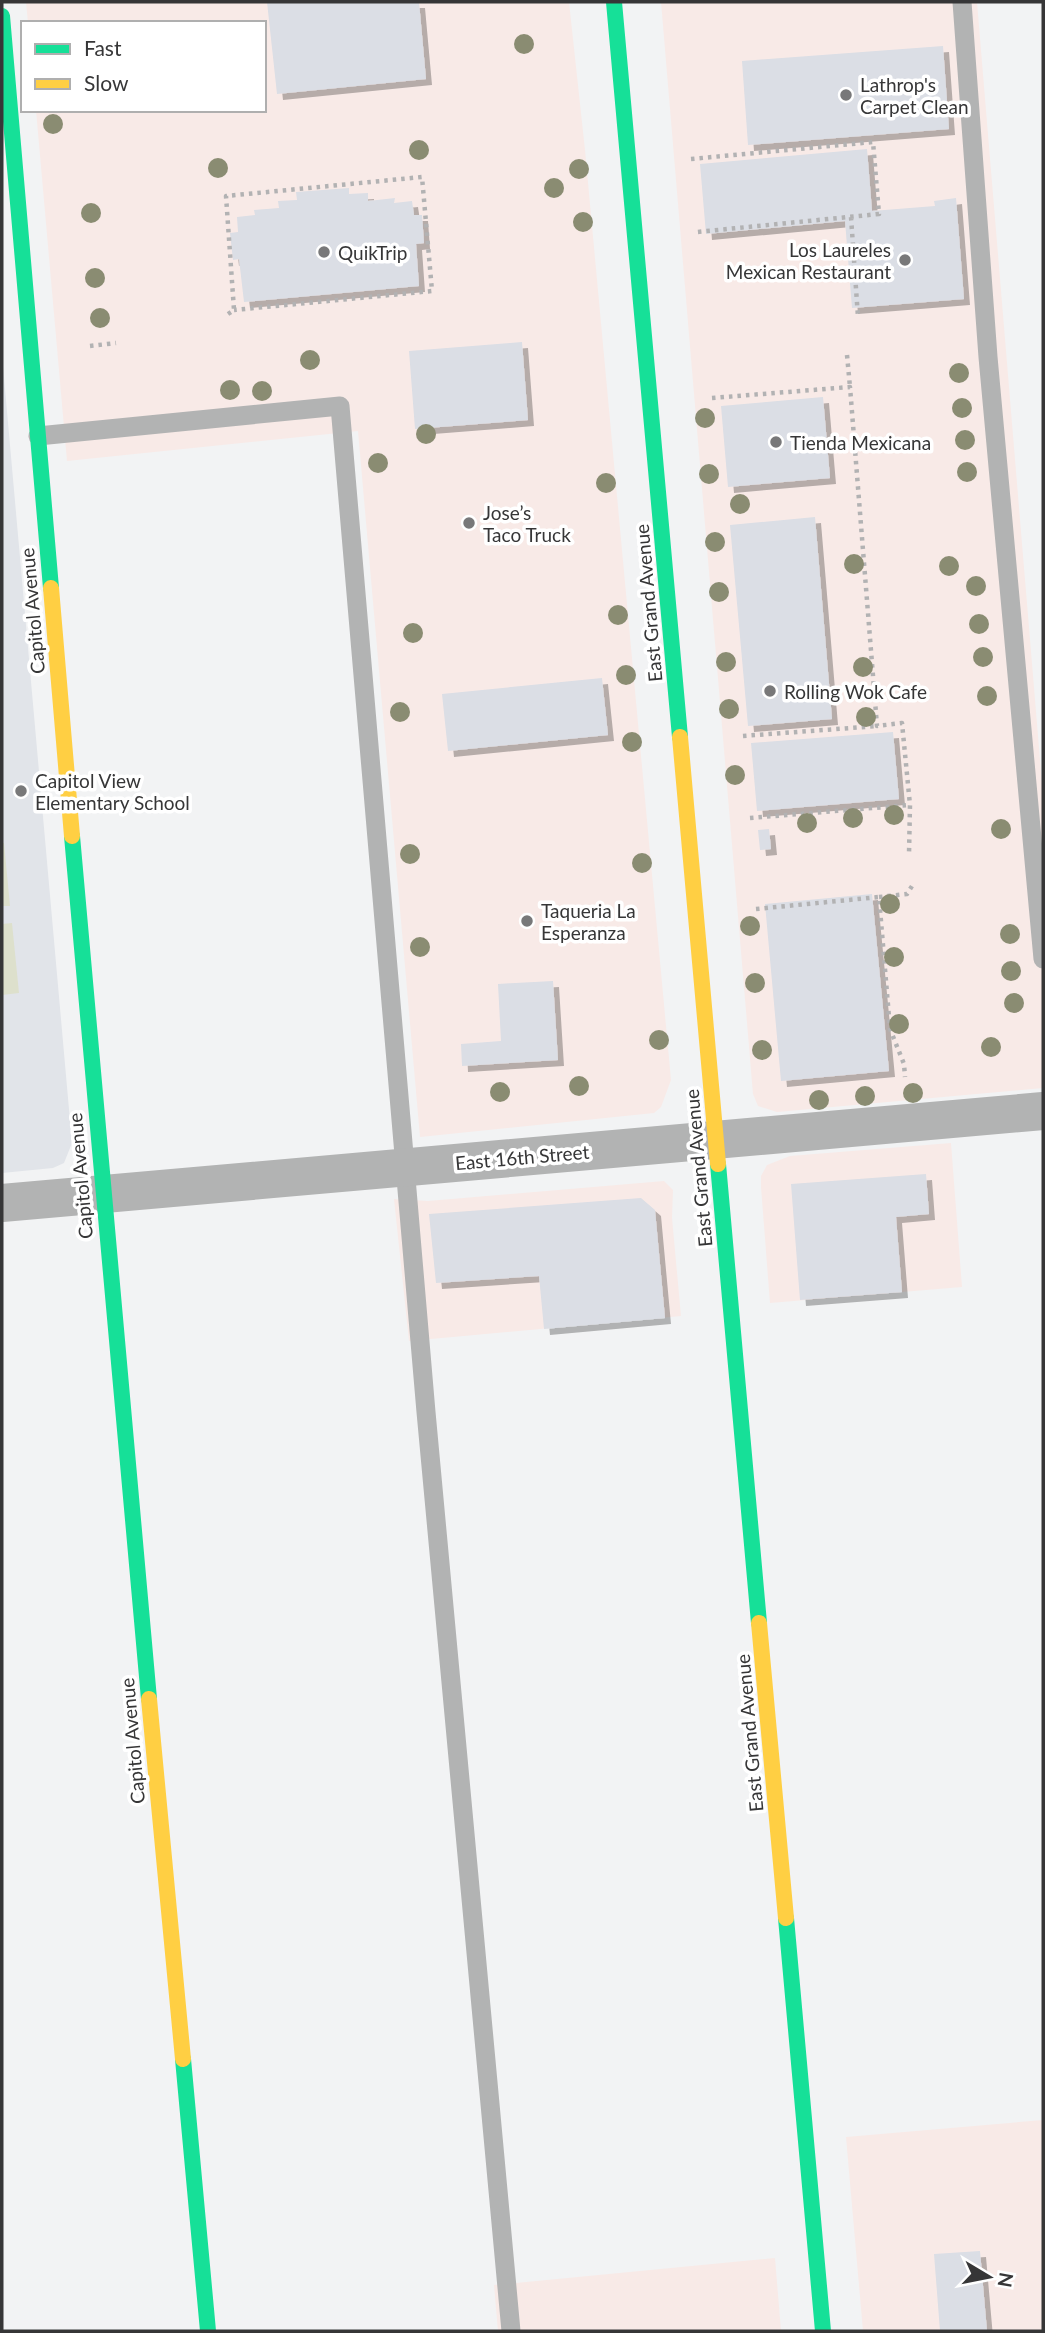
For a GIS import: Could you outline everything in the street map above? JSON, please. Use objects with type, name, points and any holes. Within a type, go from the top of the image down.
[{"type":"main road","name":"East Grand Avenue","points":[[614,2],[823,2331]]},
{"type":"main road","name":"Capitol Avenue","points":[[2,16],[103,1194],[208,2331]]},
{"type":"street","name":"East 16th Street","points":[[2,1203],[1043,1111]]},
{"type":"lane","points":[[962,2],[988,357],[1043,959]]},
{"type":"lane","points":[[38,436],[340,406],[405,1167],[511,2331]]},
{"type":"path","points":[[691,159],[873,142],[880,214],[697,232]]},
{"type":"path","points":[[228,314],[234,310],[432,291],[422,177],[226,196],[234,310]]},
{"type":"path","points":[[298,179],[298,188]]},
{"type":"path","points":[[851,217],[858,317]]},
{"type":"path","points":[[90,346],[116,343]]},
{"type":"path","points":[[847,355],[877,726]]},
{"type":"path","points":[[712,398],[850,387]]},
{"type":"path","points":[[743,736],[902,723],[911,805],[909,853]]},
{"type":"path","points":[[750,818],[911,805]]},
{"type":"path","points":[[756,909],[907,894],[912,886]]},
{"type":"path","points":[[878,897],[890,1029],[904,1065],[905,1077]]},
{"type":"shaded area","points":[[26,2],[569,2],[671,1080],[661,1107],[654,1113],[420,1137],[358,431],[67,461],[36,112],[266,112],[266,21],[28,21]]},
{"type":"shaded area","points":[[661,2],[977,2],[1043,796],[1043,1088],[777,1112],[758,1106],[753,1094]]},
{"type":"shaded area","name":"Capitol View Elementary School","points":[[2,355],[72,1143],[64,1163],[53,1168],[2,1173]]},
{"type":"shaded area","points":[[951,1143],[962,1287],[770,1303],[761,1187],[761,1176],[767,1165],[790,1156]]},
{"type":"shaded area","points":[[664,1181],[673,1190],[672,1218],[681,1316],[409,1341],[394,1199],[428,1201]]},
{"type":"shaded area","points":[[1043,2120],[1043,2331],[863,2331],[846,2137]]},
{"type":"shaded area","points":[[775,2258],[781,2331],[498,2331],[494,2285]]},
{"type":"green space","points":[[4,843],[10,906],[2,906]]},
{"type":"green space","points":[[12,923],[19,993],[2,995],[2,924]]},
{"type":"building","points":[[267,2],[419,2],[426,79],[277,94]]},
{"type":"building","name":"Lathrop's Carpet Clean","points":[[943,46],[949,129],[748,145],[742,61]]},
{"type":"building","points":[[867,149],[872,211],[935,206],[934,201],[956,198],[964,299],[852,308],[845,221],[706,234],[700,164]]},
{"type":"building","name":"QuikTrip","points":[[349,188],[349,194],[368,193],[368,201],[395,198],[394,203],[412,201],[414,215],[422,215],[424,243],[416,244],[419,286],[244,302],[239,259],[233,260],[230,233],[238,232],[237,217],[255,215],[254,210],[279,208],[278,201],[297,200],[296,192]]},
{"type":"building","points":[[522,342],[528,420],[415,429],[409,351]]},
{"type":"building","name":"Tienda Mexicana","points":[[823,397],[830,478],[728,487],[721,406]]},
{"type":"building","points":[[815,517],[832,719],[748,726],[730,525]]},
{"type":"building","points":[[602,678],[608,735],[448,751],[442,694]]},
{"type":"building","points":[[893,732],[899,799],[757,811],[751,743]]},
{"type":"building","points":[[769,829],[771,849],[760,850],[758,830]]},
{"type":"building","points":[[872,894],[889,1071],[781,1081],[765,904]]},
{"type":"building","points":[[553,981],[558,1060],[462,1066],[461,1044],[501,1041],[498,984]]},
{"type":"building","points":[[926,1174],[929,1214],[896,1217],[902,1292],[800,1300],[791,1184]]},
{"type":"building","points":[[641,1198],[655,1210],[665,1318],[544,1329],[539,1276],[436,1283],[429,1214]]},
{"type":"building","points":[[980,2251],[987,2331],[940,2331],[934,2254]]},
{"type":"traffic: fast","points":[[614,2],[680,737]]},
{"type":"traffic: fast","points":[[2,16],[51,588]]},
{"type":"traffic: fast","points":[[72,836],[149,1699]]},
{"type":"traffic: fast","points":[[718,1164],[759,1623]]},
{"type":"traffic: fast","points":[[786,1918],[823,2331]]},
{"type":"traffic: fast","points":[[183,2059],[208,2331]]},
{"type":"traffic: slow","points":[[51,588],[72,836]]},
{"type":"traffic: slow","points":[[680,737],[718,1164]]},
{"type":"traffic: slow","points":[[759,1623],[786,1918]]},
{"type":"traffic: slow","points":[[149,1699],[183,2059]]},
{"type":"place","name":"Lathrop's Carpet Clean","points":[[846,95]]},
{"type":"place","name":"QuikTrip","points":[[324,252]]},
{"type":"place","name":"Los Laureles Mexican Restaurant","points":[[905,260]]},
{"type":"place","name":"Tienda Mexicana","points":[[776,442]]},
{"type":"place","name":"Jose’s Taco Truck","points":[[469,523]]},
{"type":"place","name":"Rolling Wok Cafe","points":[[770,691]]},
{"type":"place","name":"Capitol View Elementary School","points":[[21,791]]},
{"type":"place","name":"Taqueria La Esperanza","points":[[527,921]]}]
